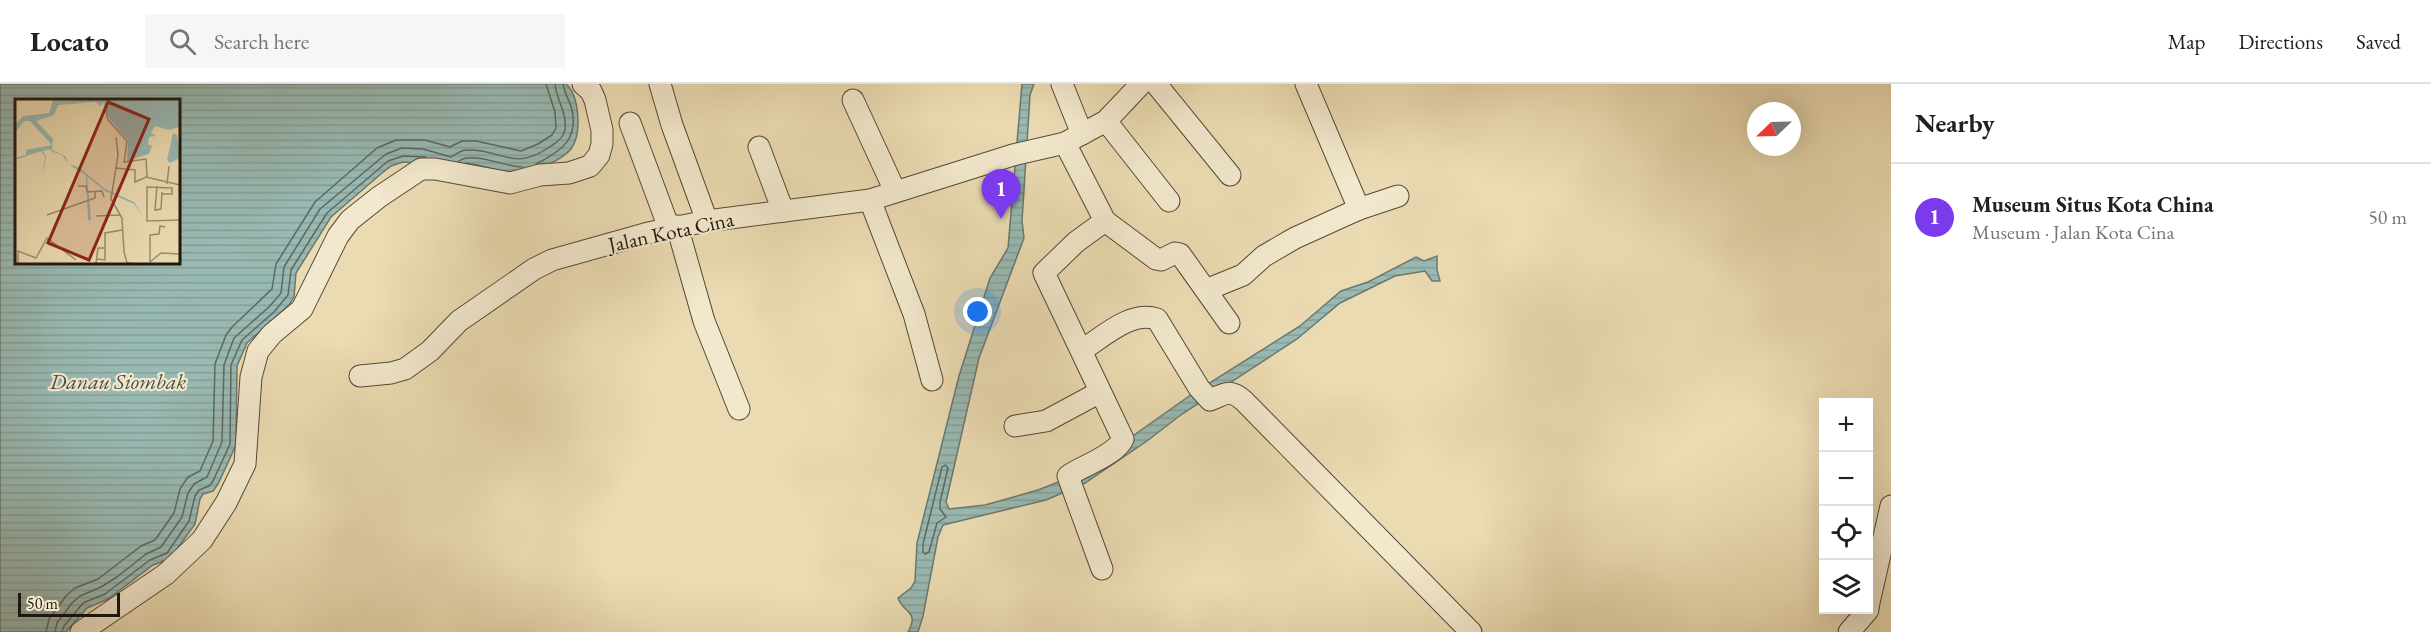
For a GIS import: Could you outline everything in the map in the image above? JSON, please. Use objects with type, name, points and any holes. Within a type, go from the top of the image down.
[{"type":"street","points":[[81,632],[166,574],[202,540],[226,503],[245,464],[251,377],[258,351],[272,334],[302,309],[338,236],[350,220],[421,169],[435,169],[510,183],[536,176],[569,173],[587,168],[599,155],[603,137],[596,99],[583,84]]},
{"type":"street","points":[[660,84],[672,125],[707,220]]},
{"type":"street","points":[[1062,84],[1074,138],[1105,221],[1156,259],[1161,260],[1176,253],[1180,254],[1229,323]]},
{"type":"street","name":"Jalan Kota Cina","points":[[360,376],[391,373],[405,369],[430,351],[459,321],[542,264],[673,227],[707,220],[870,200],[1074,138],[1106,121],[1141,84]]},
{"type":"street","points":[[1156,84],[1230,176]]},
{"type":"street","points":[[1306,84],[1359,209]]},
{"type":"street","points":[[853,100],[895,191]]},
{"type":"street","points":[[1106,121],[1169,201]]},
{"type":"street","points":[[630,123],[673,227],[704,321],[739,409]]},
{"type":"street","points":[[759,147],[783,211]]},
{"type":"street","points":[[1206,290],[1237,278],[1274,250],[1359,209],[1398,196]]},
{"type":"street","points":[[870,200],[914,314],[932,380]]},
{"type":"street","points":[[1102,569],[1071,485],[1122,441],[1082,350],[1044,273],[1076,242],[1105,221]]},
{"type":"street","points":[[1082,350],[1132,319],[1143,316],[1154,317],[1204,394],[1228,392],[1244,401],[1470,632]]},
{"type":"street","points":[[1015,426],[1046,421],[1100,392]]},
{"type":"street","points":[[1873,586],[1891,506]]},
{"type":"street","points":[[1849,632],[1863,614]]},
{"type":"water","name":"Danau Siombak","points":[[0,84],[566,84],[576,102],[578,130],[571,149],[555,161],[533,171],[521,173],[466,163],[462,167],[403,162],[391,166],[331,217],[296,273],[294,297],[289,305],[247,343],[237,366],[236,445],[218,484],[213,491],[203,494],[200,499],[195,524],[172,556],[153,565],[108,599],[87,608],[66,632],[0,632]]},
{"type":"water","points":[[1022,84],[1034,84],[1030,95],[1022,221],[1024,238],[979,358],[946,502],[949,509],[985,505],[1038,490],[1079,474],[1192,394],[1300,326],[1341,291],[1368,282],[1416,257],[1424,261],[1437,256],[1440,281],[1432,281],[1425,271],[1395,276],[1340,303],[1297,339],[1182,414],[1085,483],[1046,500],[943,525],[938,537],[918,632],[908,632],[911,616],[898,598],[911,588],[915,581],[917,543],[959,376],[990,278],[1008,248]]},
{"type":"place","name":"Museum Situs Kota China","points":[[1001,219]]}]
